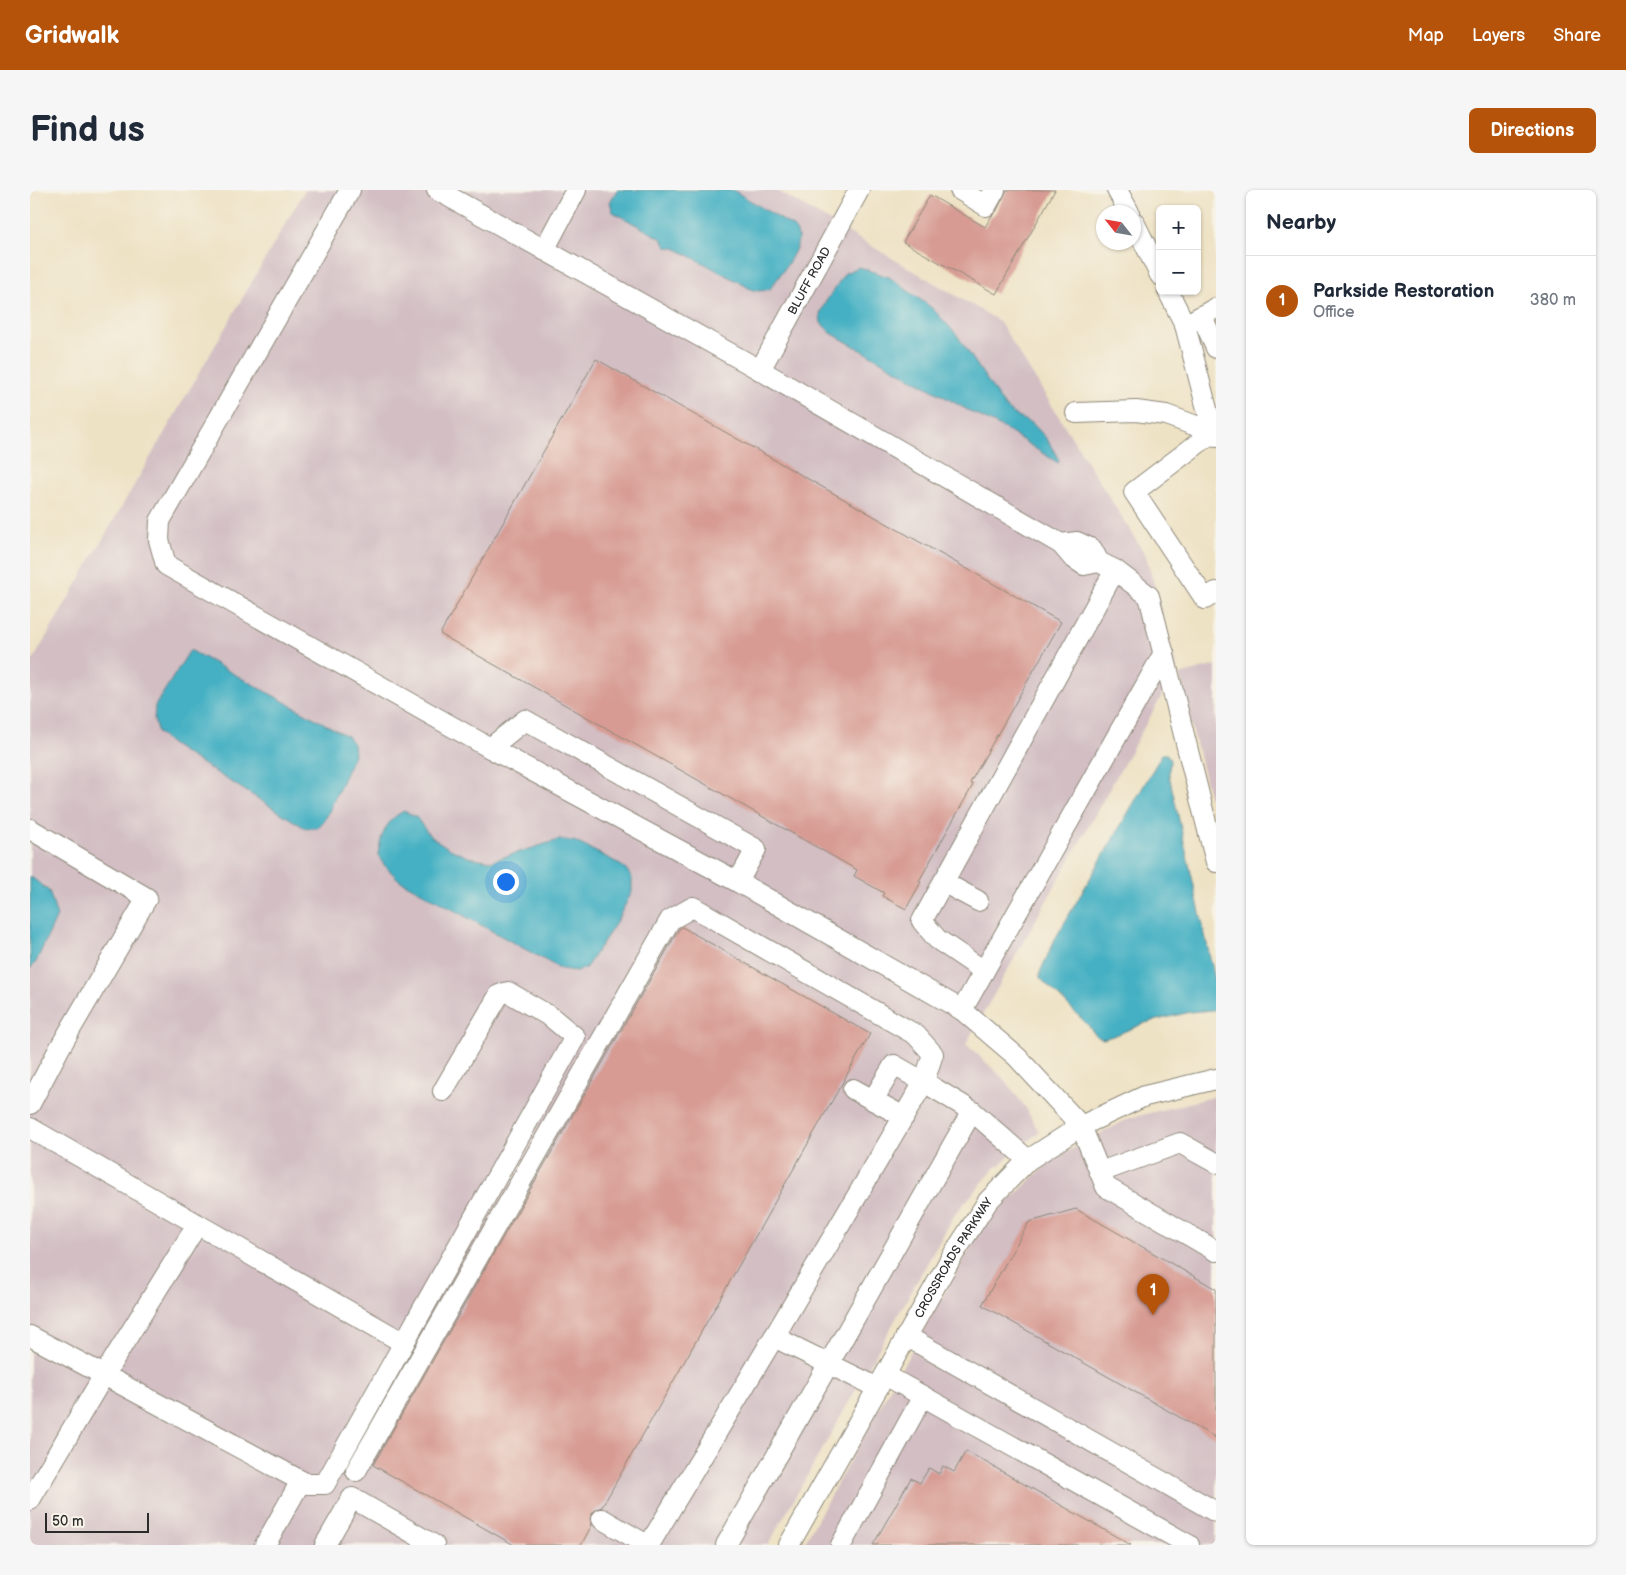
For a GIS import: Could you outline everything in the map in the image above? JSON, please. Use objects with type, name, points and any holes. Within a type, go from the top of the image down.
[{"type":"street","points":[[350,190],[160,521],[159,540],[166,565],[490,748],[738,882],[962,1010],[1017,1057],[1081,1126],[1106,1187],[1216,1251]]},
{"type":"street","points":[[437,190],[760,370],[1061,544],[1076,542],[1092,549],[1107,566],[1150,596],[1216,862]]},
{"type":"street","points":[[544,250],[576,190]]},
{"type":"street","name":"BLUFF ROAD","points":[[760,370],[859,190]]},
{"type":"street","points":[[960,190],[986,206],[995,190]]},
{"type":"street","points":[[1117,190],[1124,205]]},
{"type":"street","points":[[1141,236],[1156,267]]},
{"type":"street","points":[[1173,295],[1201,316],[1216,348]]},
{"type":"street","points":[[1201,316],[1214,434]]},
{"type":"street","points":[[1076,413],[1136,411],[1166,415],[1214,434]]},
{"type":"street","points":[[1214,434],[1134,492],[1205,599],[1216,592]]},
{"type":"street","points":[[984,971],[937,939],[922,921],[1107,566]]},
{"type":"street","points":[[962,1010],[1164,653]]},
{"type":"street","points":[[490,748],[526,720],[756,849],[738,882]]},
{"type":"street","points":[[30,829],[148,898],[30,1104]]},
{"type":"street","points":[[943,882],[978,901]]},
{"type":"street","points":[[356,1471],[670,920],[693,907],[916,1035],[933,1054],[924,1082],[904,1118],[648,1545],[602,1519]]},
{"type":"street","points":[[30,1336],[301,1481],[307,1484],[325,1484],[575,1037],[551,1017],[508,992],[499,995],[443,1091]]},
{"type":"street","points":[[873,1100],[894,1065],[972,1111],[1028,1160]]},
{"type":"street","name":"CROSSROADS PARKWAY","points":[[789,1545],[950,1258],[988,1201],[1028,1160],[1081,1126],[1145,1096],[1216,1079]]},
{"type":"street","points":[[853,1089],[904,1118]]},
{"type":"street","points":[[726,1545],[972,1111]]},
{"type":"street","points":[[30,1128],[404,1343]]},
{"type":"street","points":[[1100,1172],[1180,1143],[1216,1163]]},
{"type":"street","points":[[30,1500],[197,1225]]},
{"type":"street","points":[[906,1336],[1216,1512]]},
{"type":"street","points":[[774,1337],[818,1359],[923,1396],[1189,1545]]},
{"type":"street","points":[[841,1545],[923,1396]]},
{"type":"street","points":[[265,1545],[301,1481]]},
{"type":"street","points":[[325,1545],[352,1498],[434,1545]]},
{"type":"shaded area","points":[[305,190],[776,190],[999,321],[1146,556],[1177,669],[966,1044],[1004,1079],[1026,1108],[1039,1132],[994,1169],[955,1214],[768,1545],[30,1545],[30,665]]},
{"type":"shaded area","points":[[1216,665],[1216,823],[1179,675]]},
{"type":"shaded area","points":[[1216,1096],[1216,1545],[803,1545],[984,1224],[1053,1159],[1130,1118]]},
{"type":"water","points":[[617,190],[733,190],[792,226],[798,236],[796,249],[770,289],[753,290],[675,248],[666,247],[662,239],[613,212],[610,202]]},
{"type":"water","points":[[859,267],[889,277],[932,308],[957,335],[1005,407],[1018,417],[1033,424],[1047,439],[1059,460],[1058,463],[1005,429],[831,333],[821,323],[820,314],[845,273]]},
{"type":"water","points":[[190,650],[347,736],[353,744],[354,755],[327,816],[318,828],[305,828],[172,745],[158,733],[154,720],[155,706]]},
{"type":"water","points":[[1162,754],[1167,754],[1170,760],[1169,775],[1214,975],[1216,1006],[1214,1010],[1190,1012],[1145,1023],[1103,1039],[1096,1036],[1088,1025],[1040,978],[1040,972],[1055,939]]},
{"type":"water","points":[[404,811],[416,817],[430,836],[450,849],[468,857],[491,861],[558,840],[574,841],[626,869],[632,878],[632,892],[614,926],[585,969],[575,971],[561,969],[399,880],[384,865],[378,854],[383,834],[393,819]]},
{"type":"water","points":[[30,876],[49,891],[57,916],[36,962],[30,969]]},
{"type":"building","points":[[1007,190],[1055,190],[996,294],[903,242],[930,195],[985,227],[996,212]]},
{"type":"building","points":[[596,359],[1061,622],[970,783],[973,785],[919,881],[921,882],[906,909],[882,896],[884,893],[854,876],[857,870],[440,634]]},
{"type":"building","points":[[682,927],[870,1034],[602,1507],[596,1509],[592,1514],[590,1519],[592,1525],[581,1545],[514,1545],[373,1465],[679,929]]},
{"type":"building","points":[[1076,1209],[1216,1289],[1216,1438],[982,1305],[1029,1222]]},
{"type":"building","points":[[966,1451],[1131,1545],[873,1545],[911,1478],[920,1483],[929,1468],[939,1474],[943,1466],[954,1472]]},
{"type":"place","name":"Parkside Restoration","points":[[1153,1315]]}]
